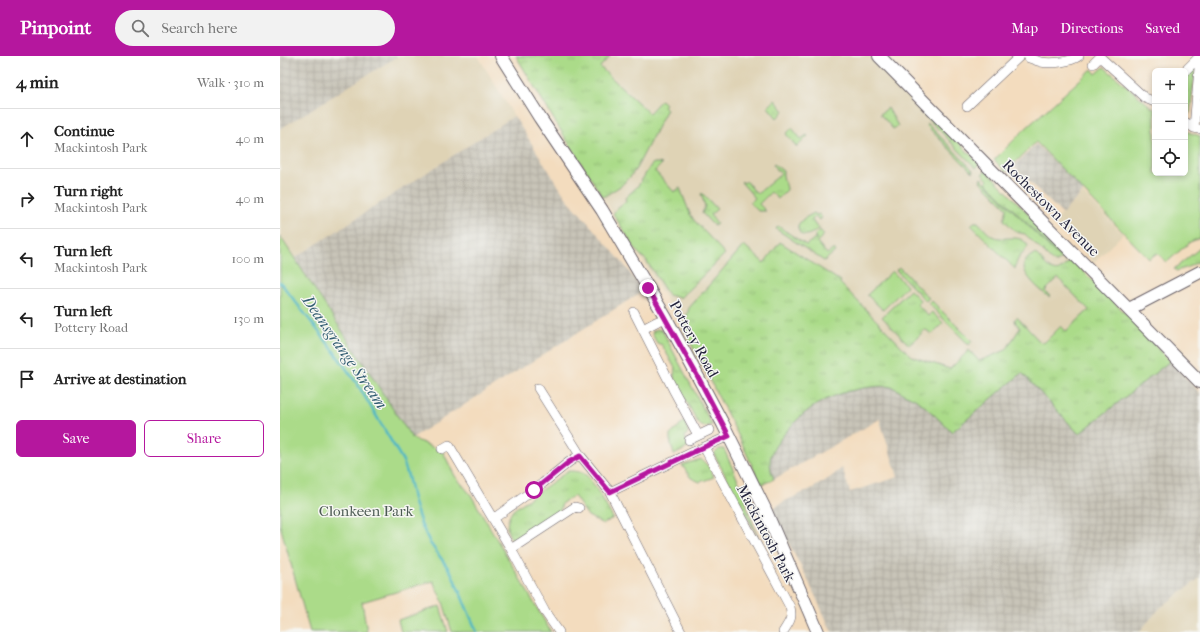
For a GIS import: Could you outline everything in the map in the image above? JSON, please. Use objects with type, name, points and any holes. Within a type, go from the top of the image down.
[{"type":"street","name":"Pottery Road","points":[[502,56],[540,118],[598,205],[666,318],[729,436],[764,507],[818,632]]},
{"type":"street","name":"Rochestown Avenue","points":[[879,56],[1200,382]]},
{"type":"street","points":[[967,106],[1020,56]]},
{"type":"street","points":[[1028,56],[1029,58],[1042,62],[1056,63],[1076,59],[1079,56]]},
{"type":"street","points":[[1188,68],[1200,56]]},
{"type":"street","points":[[1188,124],[1197,129],[1200,56]]},
{"type":"street","points":[[1093,64],[1100,58],[1145,98],[1152,101]]},
{"type":"street","points":[[1129,309],[1200,272]]},
{"type":"street","points":[[634,312],[673,390],[698,435]]},
{"type":"street","points":[[643,329],[666,318]]},
{"type":"street","points":[[538,388],[580,456],[610,492],[681,632]]},
{"type":"street","points":[[689,440],[710,430]]},
{"type":"street","points":[[610,492],[729,436]]},
{"type":"street","points":[[442,449],[449,445],[511,549],[545,612],[559,632]]},
{"type":"street","name":"Mackintosh Park","points":[[704,447],[790,607],[792,614],[790,622],[783,632]]},
{"type":"street","points":[[493,519],[569,462],[580,456]]},
{"type":"street","points":[[511,549],[574,507],[579,508]]},
{"type":"shaded area","points":[[280,56],[398,56],[280,129]]},
{"type":"shaded area","points":[[398,56],[478,56],[514,116],[295,258],[280,236],[280,129]]},
{"type":"shaded area","points":[[516,56],[871,56],[1170,361],[952,432],[892,387],[770,471],[774,479],[761,485],[738,435],[683,328]]},
{"type":"shaded area","points":[[514,116],[565,196],[622,262],[643,291],[412,438],[295,258]]},
{"type":"shaded area","points":[[1036,144],[1084,191],[1062,214],[1014,166]]},
{"type":"shaded area","points":[[1083,193],[1123,234],[1094,262],[1054,222]]},
{"type":"shaded area","points":[[1170,361],[1200,393],[1200,578],[1160,608],[1139,632],[832,632],[806,576],[773,514],[774,508],[783,502],[813,488],[842,468],[850,492],[898,477],[880,419],[774,479],[769,465],[771,455],[777,443],[784,434],[807,410],[830,398],[851,390],[874,387],[892,387],[920,402],[952,432],[1022,373],[1079,434]]},
{"type":"shaded area","points":[[1200,578],[1200,632],[1139,632],[1160,608]]},
{"type":"green space","points":[[516,56],[610,56],[600,67],[649,113],[661,100],[665,104],[663,106],[667,109],[637,167],[622,185],[605,196],[602,196]]},
{"type":"green space","points":[[1196,65],[1190,113],[1188,114],[1188,104],[1188,74]]},
{"type":"green space","points":[[1104,67],[1152,107],[1152,176],[1188,176],[1188,132],[1200,136],[1200,238],[1190,242],[1167,262],[1157,253],[1149,259],[1036,142],[1006,172],[994,160],[1025,129],[1092,69],[1096,74]]},
{"type":"green space","points":[[775,100],[784,111],[777,118],[768,107]]},
{"type":"green space","points":[[917,100],[980,164],[976,168],[912,102],[914,103]]},
{"type":"green space","points":[[888,108],[898,126],[893,129],[880,114]]},
{"type":"green space","points":[[927,123],[973,170],[972,172],[926,125]]},
{"type":"green space","points":[[792,128],[801,139],[807,135],[808,136],[797,147],[786,134]]},
{"type":"green space","points":[[654,163],[662,164],[655,171],[674,192],[680,188],[690,214],[694,220],[725,254],[680,298],[668,295],[646,260],[638,253],[613,214],[617,208],[626,201],[625,198],[638,186],[651,165]]},
{"type":"green space","points":[[774,164],[783,171],[783,177],[787,190],[778,199],[771,192],[759,204],[766,211],[758,211],[750,203],[755,198],[741,182],[742,181],[744,183],[746,181],[757,194],[781,174],[773,165]]},
{"type":"green space","points":[[986,170],[1065,252],[1061,258],[986,182],[988,180],[982,174]]},
{"type":"green space","points":[[981,178],[1061,259],[1057,262],[1053,262],[1025,234],[1016,232],[1004,220],[1007,208],[980,181]]},
{"type":"green space","points":[[702,193],[717,209],[710,215],[717,223],[714,225],[702,213],[705,206]]},
{"type":"green space","points":[[814,213],[817,215],[819,214],[822,218],[820,220],[815,216],[812,220],[815,225],[820,228],[810,234],[803,235],[800,233],[798,225],[803,219]]},
{"type":"green space","points":[[974,222],[978,222],[987,232],[997,238],[1017,238],[1025,242],[1028,246],[1019,258],[1015,269],[971,225]]},
{"type":"green space","points":[[778,226],[806,245],[815,238],[817,240],[815,235],[820,230],[824,235],[817,242],[827,254],[834,249],[836,251],[824,261],[776,229]]},
{"type":"green space","name":"Clonkeen Park","points":[[280,236],[412,438],[443,452],[455,476],[471,495],[551,632],[452,632],[443,602],[433,581],[362,602],[367,632],[310,632],[280,525]]},
{"type":"green space","points":[[780,242],[841,281],[840,283],[911,356],[950,369],[969,350],[979,361],[1006,350],[1020,328],[1014,320],[1017,317],[1041,343],[1045,342],[1061,326],[1066,331],[1089,310],[1058,278],[1045,291],[1050,296],[1049,297],[1036,286],[1024,270],[1025,262],[1034,254],[1037,255],[1048,267],[1055,271],[1073,261],[1143,331],[1143,333],[1170,361],[1079,434],[1022,373],[952,432],[917,400],[892,387],[885,386],[864,388],[841,394],[820,402],[811,408],[786,432],[774,448],[770,459],[771,472],[774,479],[761,485],[738,435],[683,328],[689,308],[744,245],[764,263]]},
{"type":"green space","points":[[1200,248],[1200,261],[1186,268],[1176,271],[1174,269]]},
{"type":"green space","points":[[899,267],[929,298],[926,301],[896,270]]},
{"type":"green space","points":[[892,271],[907,286],[883,310],[867,295]]},
{"type":"green space","points":[[910,290],[920,300],[917,304],[928,316],[932,312],[943,323],[932,334],[924,330],[909,345],[882,317]]},
{"type":"green space","points":[[931,300],[972,341],[969,345],[928,303]]},
{"type":"green space","points":[[657,329],[662,330],[712,425],[705,427],[699,425],[674,378],[676,370],[662,345],[657,343],[652,334],[653,331]]},
{"type":"green space","points":[[685,421],[688,432],[685,437],[689,447],[674,455],[670,435]]},
{"type":"green space","points":[[719,449],[724,449],[745,496],[748,510],[758,537],[714,454]]},
{"type":"green space","points":[[701,459],[708,466],[714,477],[700,482],[691,478],[682,465]]},
{"type":"green space","points":[[568,471],[579,472],[589,478],[613,518],[603,524],[588,516],[574,496],[562,503],[560,511],[518,539],[512,539],[508,532],[507,524],[513,510]]},
{"type":"green space","points":[[440,606],[448,632],[401,632],[398,620]]},
{"type":"waterway","name":"Deansgrange Stream","points":[[280,282],[330,346],[358,385],[403,461],[421,524],[430,543],[451,572],[477,632]]},
{"type":"route","points":[[534,490],[569,462],[580,456],[610,492],[729,436],[666,318],[648,288]]}]
